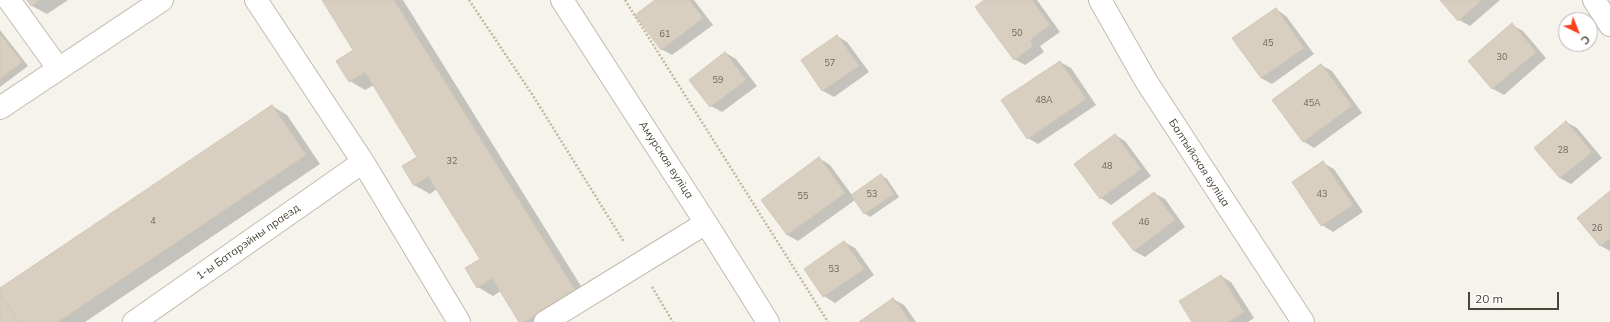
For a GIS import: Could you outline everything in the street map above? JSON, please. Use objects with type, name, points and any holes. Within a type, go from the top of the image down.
[{"type":"street","points":[[9,0],[58,68]]},
{"type":"street","points":[[0,108],[162,0]]},
{"type":"street","points":[[256,0],[363,162],[460,322]]},
{"type":"street","name":"Амурская вуліца","points":[[562,0],[706,222],[768,322]]},
{"type":"street","name":"Балтыйская вуліца","points":[[1100,0],[1146,81],[1303,322]]},
{"type":"street","points":[[1594,0],[1610,25]]},
{"type":"street","name":"1-ы Батарэйны праезд","points":[[134,322],[363,162]]},
{"type":"street","points":[[544,322],[706,222]]},
{"type":"path","points":[[469,0],[532,94],[674,322]]},
{"type":"path","points":[[625,0],[828,322]]},
{"type":"building","points":[[27,0],[40,0],[31,6]]},
{"type":"building","points":[[322,0],[394,0],[575,290],[524,322],[519,322],[492,278],[477,288],[465,268],[480,259],[428,176],[414,186],[402,166],[417,157],[365,72],[349,82],[336,61],[353,50]]},
{"type":"building","points":[[655,0],[689,0],[703,18],[661,50],[635,15]]},
{"type":"building","points":[[984,0],[1032,0],[1050,25],[1030,40],[1033,46],[1014,60],[975,7]]},
{"type":"building","points":[[1440,0],[1482,0],[1458,21]]},
{"type":"building","points":[[1276,8],[1304,48],[1261,78],[1232,38]]},
{"type":"building","points":[[1512,23],[1536,52],[1492,89],[1468,61]]},
{"type":"building","points":[[0,34],[22,62],[0,79]]},
{"type":"building","points":[[837,35],[859,66],[822,91],[801,60]]},
{"type":"building","points":[[725,52],[746,80],[710,107],[689,80]]},
{"type":"building","points":[[1060,61],[1086,99],[1027,139],[1001,100]]},
{"type":"building","points":[[1321,64],[1352,106],[1303,142],[1272,100]]},
{"type":"building","points":[[272,105],[306,155],[58,322],[19,322],[0,294],[0,288]]},
{"type":"building","points":[[1566,121],[1592,152],[1560,178],[1534,148]]},
{"type":"building","points":[[1115,134],[1141,169],[1100,199],[1074,164]]},
{"type":"building","points":[[819,157],[845,193],[787,235],[761,200]]},
{"type":"building","points":[[1323,161],[1353,205],[1321,226],[1292,182]]},
{"type":"building","points":[[881,174],[894,194],[864,214],[851,195]]},
{"type":"building","points":[[1610,191],[1610,238],[1600,246],[1577,218]]},
{"type":"building","points":[[1154,192],[1175,220],[1134,251],[1112,223]]},
{"type":"building","points":[[844,241],[864,269],[823,297],[804,269]]},
{"type":"building","points":[[1221,275],[1244,312],[1228,322],[1192,322],[1179,301]]},
{"type":"building","points":[[0,294],[19,322],[0,322]]},
{"type":"building","points":[[893,298],[911,322],[859,322]]}]
